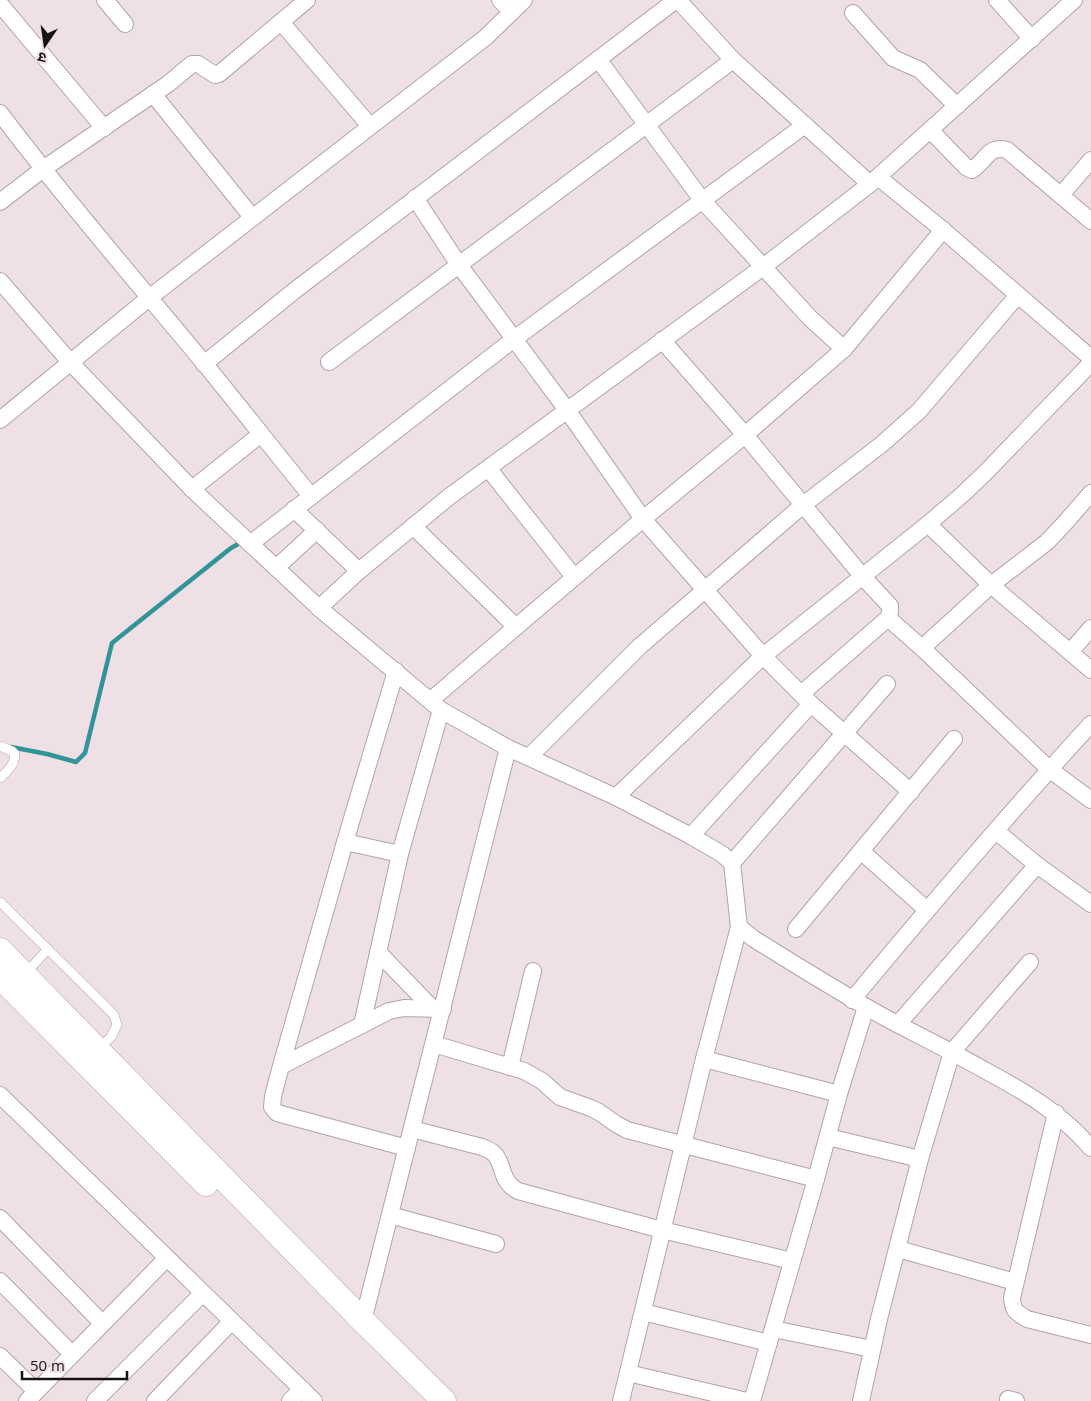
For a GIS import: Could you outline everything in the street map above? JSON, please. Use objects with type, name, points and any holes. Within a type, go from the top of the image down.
[{"type":"street","points":[[105,0],[124,24]]},
{"type":"street","points":[[0,202],[43,169],[168,84],[192,64],[198,64],[215,75],[219,74],[307,0]]},
{"type":"street","points":[[500,0],[512,12]]},
{"type":"street","points":[[0,420],[149,298],[486,37],[524,0]]},
{"type":"street","points":[[204,364],[294,290],[677,0],[733,60],[805,125],[874,180],[943,230],[1091,358]]},
{"type":"street","points":[[997,0],[1032,39]]},
{"type":"street","points":[[319,608],[359,571],[413,526],[488,468],[762,267],[874,180],[1074,0]]},
{"type":"street","points":[[0,4],[104,128]]},
{"type":"street","points":[[853,13],[893,58],[920,70],[957,106]]},
{"type":"street","points":[[281,22],[370,126]]},
{"type":"street","points":[[598,59],[702,200],[810,318],[844,350]]},
{"type":"street","points":[[329,362],[733,60]]},
{"type":"street","points":[[153,94],[252,217]]},
{"type":"street","points":[[0,113],[43,169],[311,496]]},
{"type":"street","points":[[250,544],[514,339],[805,125]]},
{"type":"street","points":[[930,130],[966,167],[972,170],[994,149],[1007,150],[1091,221]]},
{"type":"street","points":[[1062,195],[1091,160]]},
{"type":"street","points":[[415,198],[459,265],[567,410],[642,519],[763,656],[806,699],[911,792]]},
{"type":"street","points":[[362,1025],[400,854],[436,705],[516,627],[642,519],[745,436],[844,350],[943,230]]},
{"type":"street","points":[[0,281],[71,363],[192,489],[319,608],[436,705],[508,748],[616,798],[691,836],[722,854],[732,863],[739,927],[704,1059],[621,1401]]},
{"type":"street","points":[[529,757],[639,647],[803,505],[882,444],[919,411],[1018,295]]},
{"type":"street","points":[[662,340],[863,577],[890,606],[888,618],[806,699],[691,836]]},
{"type":"street","points":[[616,798],[763,656],[928,524],[987,471],[1091,363]]},
{"type":"street","points":[[192,489],[261,434]]},
{"type":"street","points":[[488,468],[574,577]]},
{"type":"street","points":[[922,648],[991,585],[1046,542],[1091,493]]},
{"type":"street","points":[[294,509],[359,571]]},
{"type":"street","points":[[928,524],[991,585],[1091,670]]},
{"type":"street","points":[[413,526],[516,627]]},
{"type":"street","points":[[276,568],[317,530]]},
{"type":"street","points":[[888,618],[1049,769],[1091,800]]},
{"type":"street","points":[[1070,652],[1091,628]]},
{"type":"street","points":[[396,672],[281,1066],[272,1107],[277,1113],[407,1148]]},
{"type":"street","points":[[732,863],[886,684]]},
{"type":"street","points":[[752,1401],[828,1137],[859,1003],[927,910],[1049,769],[1091,724]]},
{"type":"street","points":[[796,929],[954,739]]},
{"type":"street","points":[[364,1321],[434,1044],[437,1008],[508,748]]},
{"type":"street","points":[[996,831],[1037,865],[1091,904]]},
{"type":"street","points":[[345,842],[400,854]]},
{"type":"street","points":[[861,851],[927,910]]},
{"type":"street","points":[[898,1024],[1037,865]]},
{"type":"street","points":[[739,927],[754,939],[859,1003],[1020,1090],[1056,1113],[1091,1148]]},
{"type":"street","points":[[0,950],[444,1401]]},
{"type":"street","points":[[378,952],[437,1008]]},
{"type":"street","points":[[861,1401],[872,1349],[920,1159],[952,1052],[1030,962]]},
{"type":"street","points":[[510,1067],[533,971]]},
{"type":"street","points":[[0,977],[422,1401]]},
{"type":"street","points":[[281,1066],[389,1011],[404,1008],[437,1008]]},
{"type":"street","points":[[434,1044],[535,1076],[560,1097],[591,1108],[621,1127],[816,1179]]},
{"type":"street","points":[[704,1059],[839,1094]]},
{"type":"street","points":[[0,1095],[232,1321],[296,1395],[314,1401]]},
{"type":"street","points":[[1056,1113],[1015,1282],[1012,1298],[1013,1308],[1018,1314],[1027,1319],[1091,1335]]},
{"type":"street","points":[[412,1129],[490,1150],[496,1156],[511,1188],[518,1191],[662,1230],[792,1261]]},
{"type":"street","points":[[828,1137],[920,1159]]},
{"type":"street","points":[[390,1215],[496,1244]]},
{"type":"street","points":[[0,1218],[102,1323]]},
{"type":"street","points":[[898,1249],[1015,1282]]},
{"type":"street","points":[[0,1356],[31,1396],[167,1258]]},
{"type":"street","points":[[0,1280],[72,1354]]},
{"type":"street","points":[[96,1401],[203,1293]]},
{"type":"street","points":[[642,1312],[771,1336],[872,1349]]},
{"type":"street","points":[[155,1401],[232,1321]]},
{"type":"street","points":[[628,1373],[747,1401]]},
{"type":"lane","points":[[0,746],[12,751],[15,754],[15,760],[0,778]]},
{"type":"lane","points":[[0,902],[114,1015],[117,1025],[111,1037],[97,1050]]},
{"type":"lane","points":[[24,975],[48,949]]},
{"type":"waterway","points":[[11,747],[76,762],[85,753],[112,643],[231,548],[240,543]]}]
